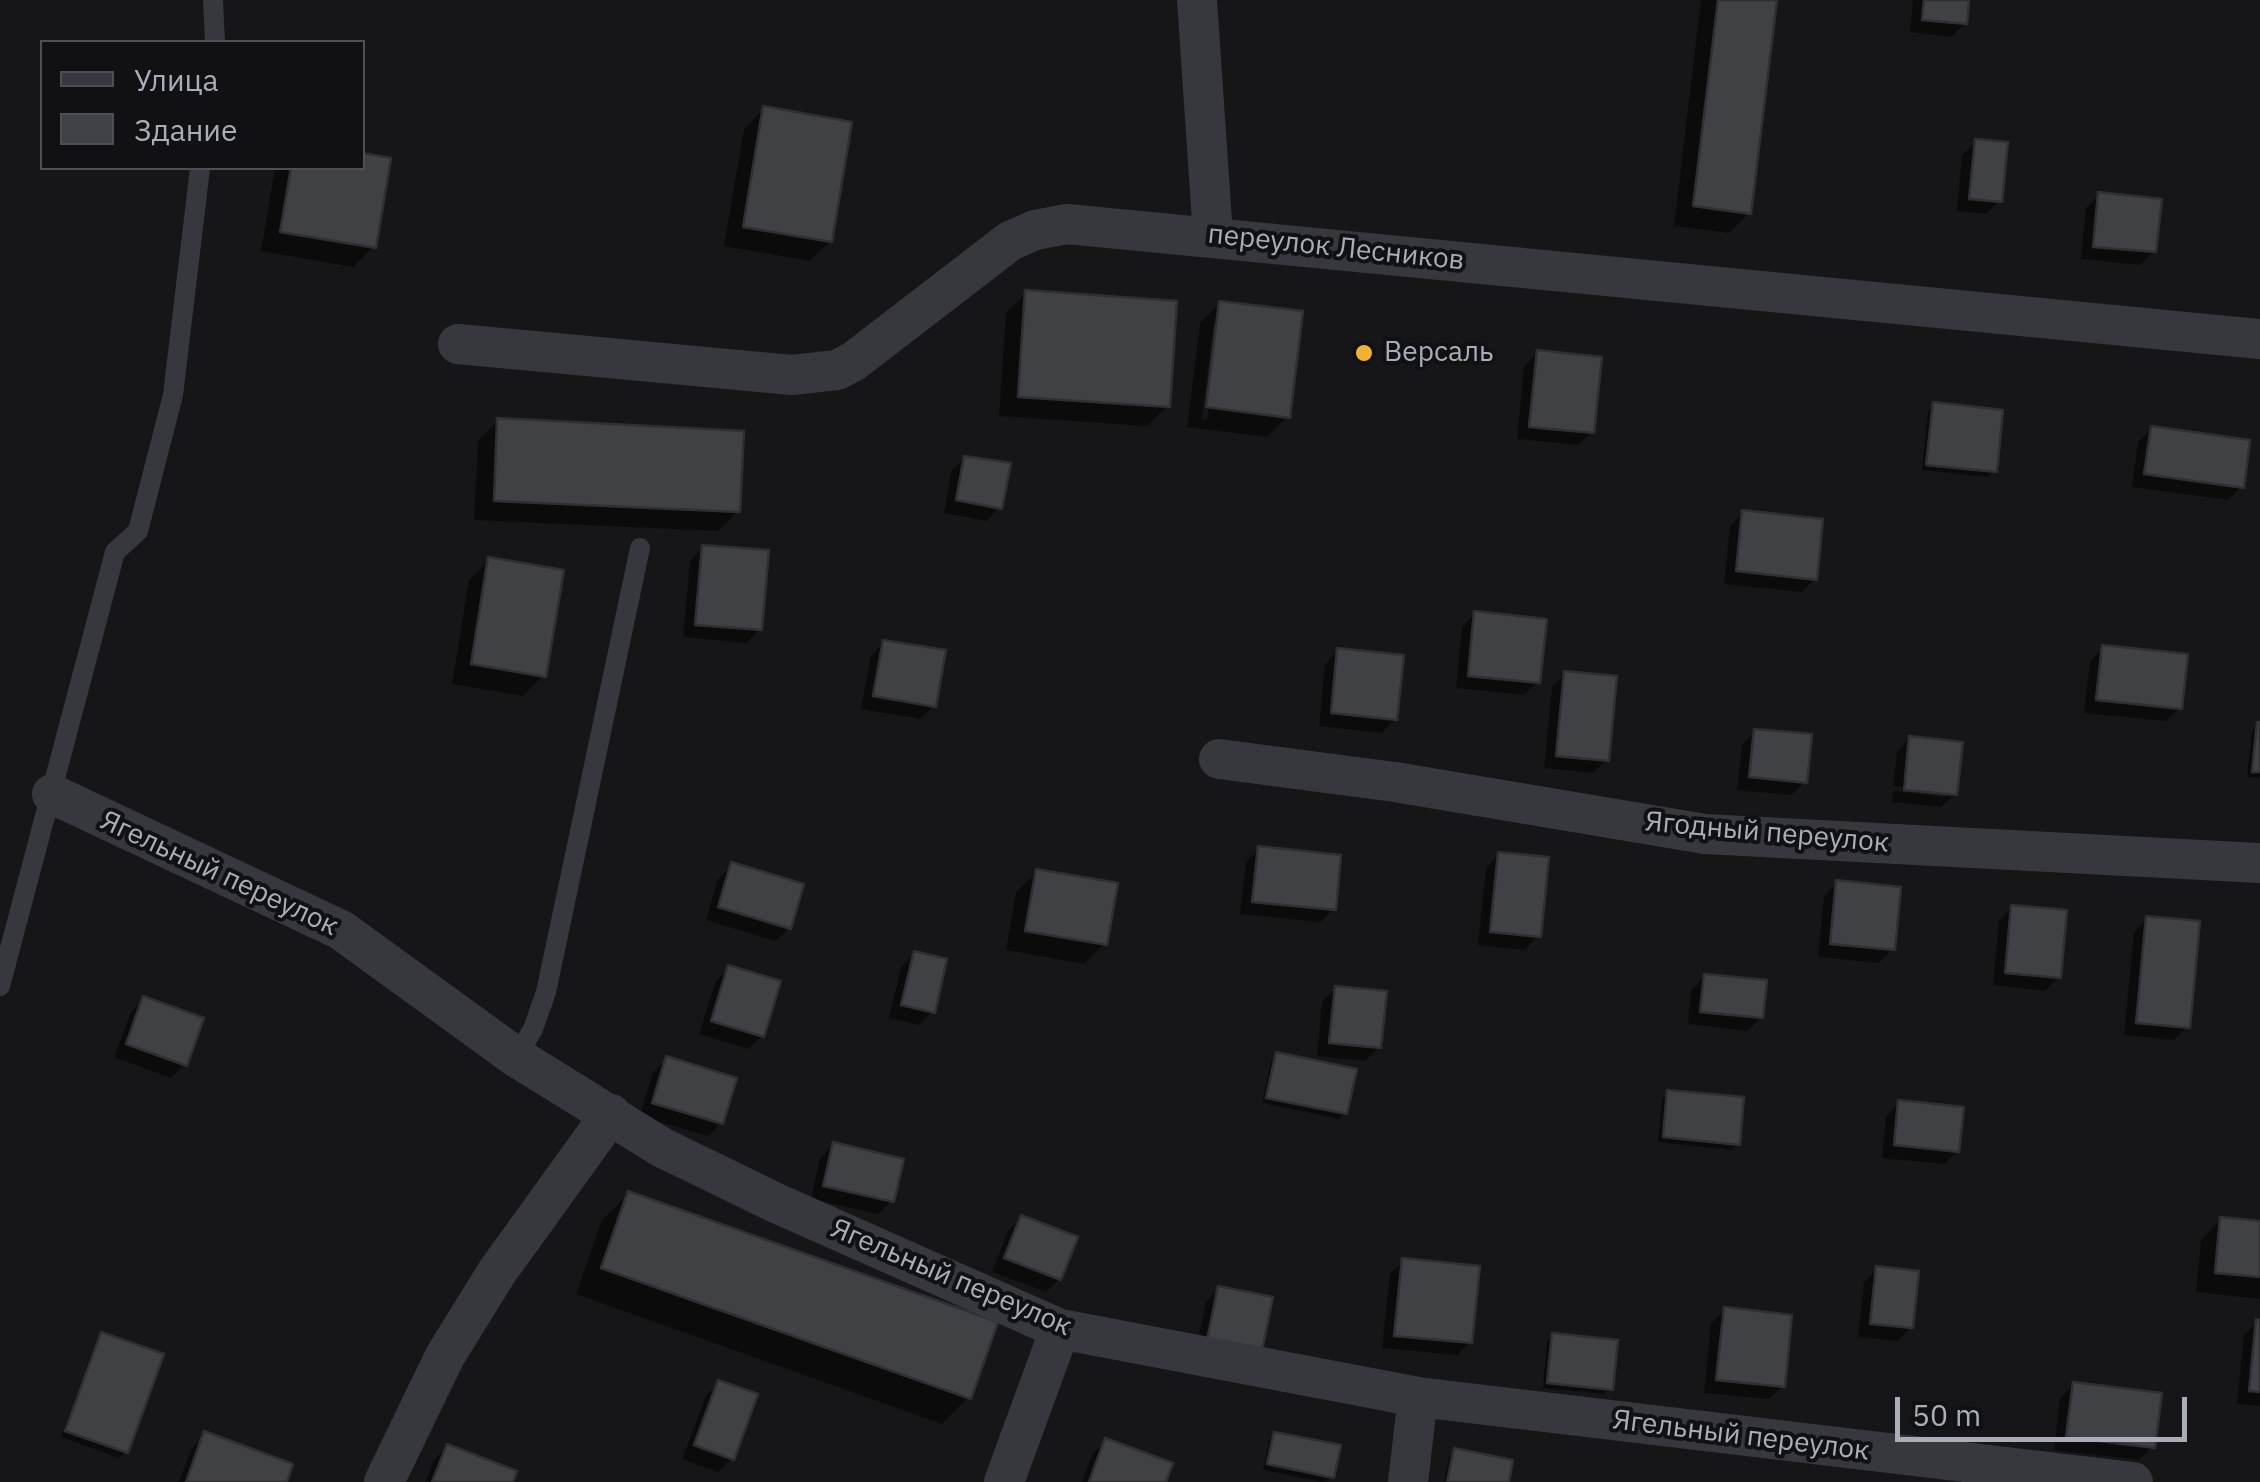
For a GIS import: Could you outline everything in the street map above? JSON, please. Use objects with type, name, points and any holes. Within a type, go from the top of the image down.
[{"type":"street","points":[[1197,0],[1214,236]]},
{"type":"street","name":"переулок Лесников","points":[[458,344],[812,374],[837,370],[1010,241],[1035,230],[1067,224],[2260,339]]},
{"type":"street","name":"Ягодный переулок","points":[[1219,759],[1395,782],[1705,834],[2260,864]]},
{"type":"street","name":"Ягельный переулок","points":[[52,794],[342,930],[516,1057],[661,1147],[776,1203],[1060,1329],[1418,1397],[1987,1474],[2133,1482]]},
{"type":"street","points":[[384,1482],[445,1356],[496,1272],[611,1114]]},
{"type":"street","points":[[1004,1482],[1060,1329]]},
{"type":"street","points":[[1408,1482],[1418,1397]]},
{"type":"lane","points":[[213,0],[215,40]]},
{"type":"lane","points":[[0,986],[115,552],[138,531],[174,395],[200,170]]},
{"type":"lane","points":[[516,1057],[533,1029],[546,992],[640,548]]},
{"type":"building","points":[[1718,0],[1777,0],[1751,214],[1693,206]]},
{"type":"building","points":[[1924,0],[1969,0],[1967,24],[1922,20]]},
{"type":"building","points":[[763,106],[852,122],[832,242],[743,227]]},
{"type":"building","points":[[1975,139],[2008,142],[2002,202],[1969,199]]},
{"type":"building","points":[[365,154],[391,158],[376,248],[280,232],[291,170],[365,170]]},
{"type":"building","points":[[2098,192],[2162,199],[2156,252],[2093,247]]},
{"type":"building","points":[[1025,290],[1177,301],[1170,407],[1018,397]]},
{"type":"building","points":[[1219,301],[1303,311],[1290,418],[1206,407]]},
{"type":"building","points":[[1537,350],[1602,357],[1594,433],[1529,427]]},
{"type":"building","points":[[1933,402],[2003,410],[1997,472],[1926,465]]},
{"type":"building","points":[[497,418],[744,431],[740,512],[494,501]]},
{"type":"building","points":[[2151,426],[2250,440],[2244,488],[2144,474]]},
{"type":"building","points":[[964,456],[1011,463],[1002,509],[956,500]]},
{"type":"building","points":[[1742,510],[1823,519],[1817,580],[1736,571]]},
{"type":"building","points":[[702,545],[769,550],[762,630],[695,625]]},
{"type":"building","points":[[488,557],[564,570],[546,677],[471,664]]},
{"type":"building","points":[[1474,611],[1547,619],[1540,683],[1468,676]]},
{"type":"building","points":[[883,640],[946,650],[936,707],[873,696]]},
{"type":"building","points":[[2102,645],[2188,654],[2182,709],[2096,700]]},
{"type":"building","points":[[1337,648],[1404,655],[1397,720],[1331,713]]},
{"type":"building","points":[[1564,671],[1617,676],[1609,761],[1556,756]]},
{"type":"building","points":[[2257,722],[2260,772],[2252,772]]},
{"type":"building","points":[[1754,729],[1812,734],[1807,783],[1749,777]]},
{"type":"building","points":[[1909,736],[1963,742],[1957,795],[1904,790]]},
{"type":"building","points":[[1258,846],[1341,855],[1336,910],[1252,902]]},
{"type":"building","points":[[1498,852],[1549,857],[1541,937],[1490,932]]},
{"type":"building","points":[[731,862],[804,884],[791,929],[718,907]]},
{"type":"building","points":[[1036,869],[1118,883],[1107,945],[1025,931]]},
{"type":"building","points":[[1836,880],[1901,887],[1895,950],[1830,944]]},
{"type":"building","points":[[2011,905],[2067,910],[2061,978],[2005,973]]},
{"type":"building","points":[[2146,916],[2200,921],[2190,1028],[2136,1023]]},
{"type":"building","points":[[914,951],[947,959],[935,1013],[901,1005]]},
{"type":"building","points":[[728,965],[781,981],[764,1037],[711,1021]]},
{"type":"building","points":[[1704,974],[1767,980],[1763,1018],[1700,1012]]},
{"type":"building","points":[[1335,986],[1387,991],[1381,1048],[1329,1043]]},
{"type":"building","points":[[143,996],[204,1018],[187,1066],[126,1044]]},
{"type":"building","points":[[1276,1052],[1357,1069],[1347,1114],[1266,1098]]},
{"type":"building","points":[[666,1056],[737,1078],[723,1124],[652,1103]]},
{"type":"building","points":[[1667,1090],[1744,1097],[1740,1145],[1663,1137]]},
{"type":"building","points":[[1898,1100],[1964,1107],[1959,1152],[1894,1145]]},
{"type":"building","points":[[833,1142],[904,1159],[894,1202],[823,1186]]},
{"type":"building","points":[[628,1191],[998,1322],[971,1399],[601,1268]]},
{"type":"building","points":[[1021,1215],[1078,1237],[1061,1280],[1004,1258]]},
{"type":"building","points":[[2220,1217],[2260,1221],[2260,1277],[2215,1273]]},
{"type":"building","points":[[1402,1258],[1480,1266],[1472,1343],[1394,1336]]},
{"type":"building","points":[[1876,1266],[1919,1271],[1913,1328],[1870,1324]]},
{"type":"building","points":[[1218,1286],[1273,1297],[1261,1356],[1206,1345]]},
{"type":"building","points":[[1724,1307],[1792,1315],[1785,1387],[1716,1380]]},
{"type":"building","points":[[2256,1319],[2260,1320],[2260,1392],[2249,1391]]},
{"type":"building","points":[[101,1332],[164,1354],[128,1453],[65,1431]]},
{"type":"building","points":[[1552,1333],[1618,1340],[1613,1390],[1547,1383]]},
{"type":"building","points":[[718,1380],[758,1394],[734,1460],[694,1445]]},
{"type":"building","points":[[2073,1382],[2162,1393],[2155,1448],[2066,1437]]},
{"type":"building","points":[[204,1431],[293,1464],[287,1482],[186,1482]]},
{"type":"building","points":[[1274,1432],[1341,1445],[1334,1478],[1267,1464]]},
{"type":"building","points":[[1105,1438],[1173,1463],[1166,1482],[1089,1482]]},
{"type":"building","points":[[447,1444],[517,1471],[513,1482],[432,1482]]},
{"type":"building","points":[[1454,1448],[1513,1460],[1509,1482],[1447,1482]]},
{"type":"place","name":"Версаль","points":[[1364,353]]}]
